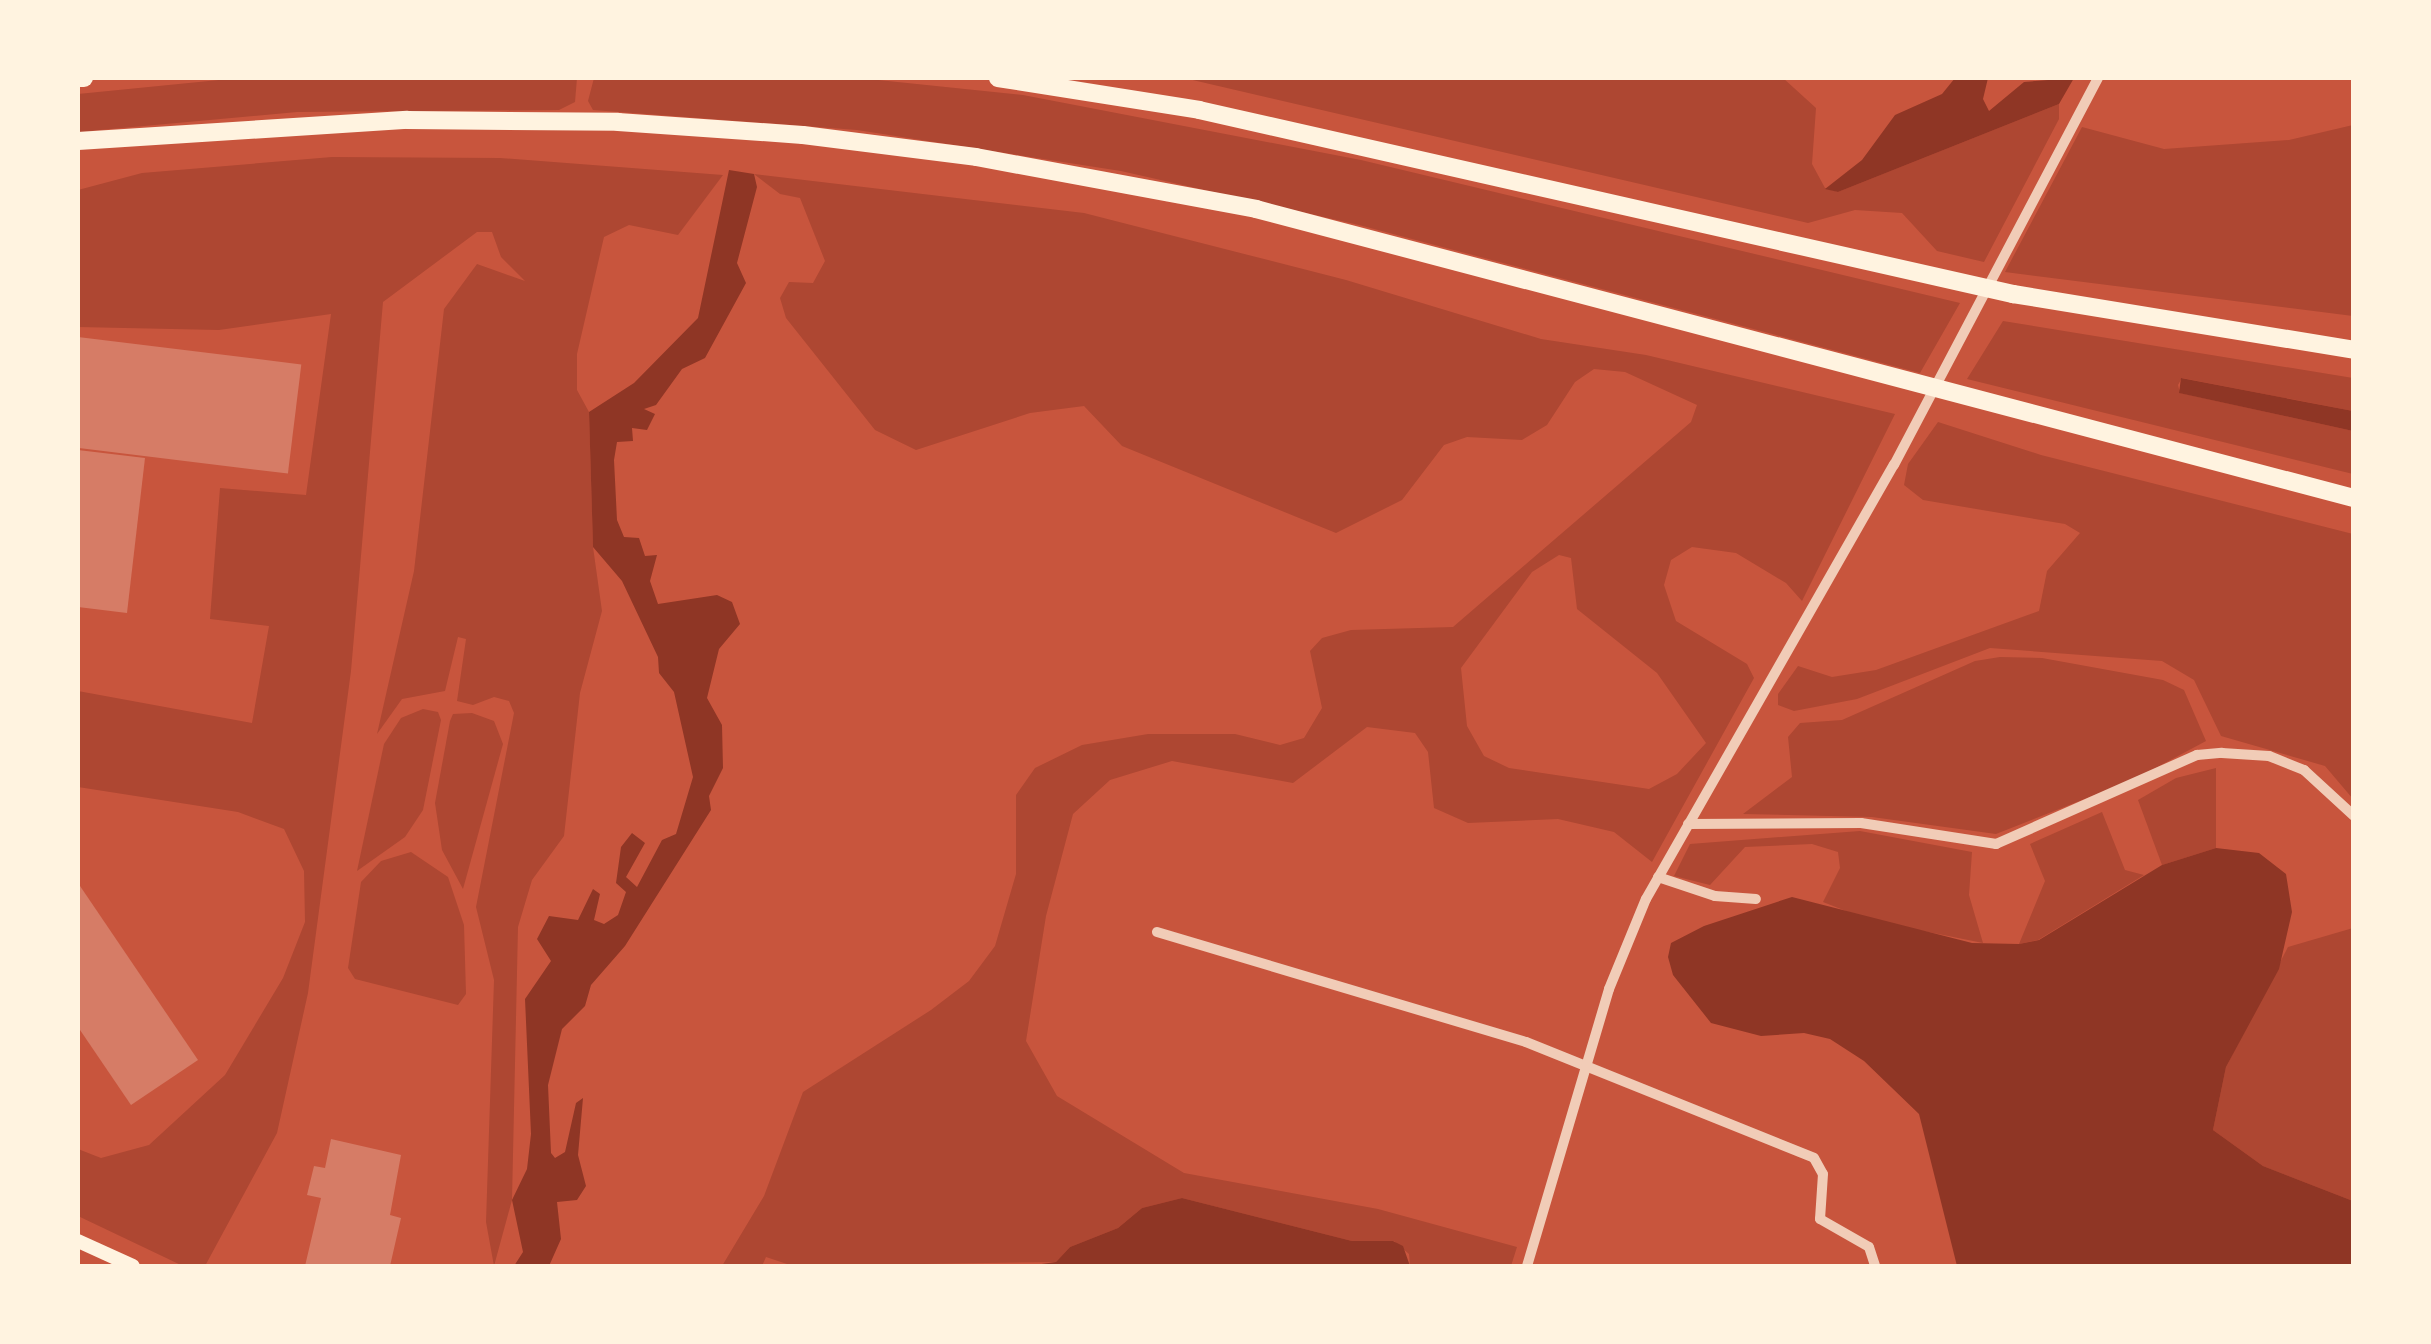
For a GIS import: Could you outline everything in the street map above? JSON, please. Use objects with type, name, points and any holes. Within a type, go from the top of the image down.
[{"type":"highway","points":[[998,78],[1198,110],[2014,294],[2354,350]]},
{"type":"highway","points":[[78,141],[407,120],[618,122],[860,141],[1217,200],[2354,498]]},
{"type":"main road","points":[[78,1241],[133,1266]]},
{"type":"street","points":[[1528,1266],[1626,942],[1688,824],[1894,465],[2098,78]]},
{"type":"street","points":[[1688,824],[1862,822],[1996,844],[2198,756],[2222,753],[2269,756],[2304,770],[2354,816]]},
{"type":"street","points":[[1658,878],[1715,896],[1756,899]]},
{"type":"street","points":[[1156,932],[1526,1042],[1814,1158],[1823,1174],[1820,1220],[1869,1247],[1876,1266]]},
{"type":"shaded area","points":[[239,78],[577,78],[575,102],[559,110],[297,112],[78,132],[78,94]]},
{"type":"shaded area","points":[[594,78],[859,78],[1023,95],[1361,160],[1960,303],[1920,373],[1359,225],[1121,171],[857,130],[593,110],[588,101]]},
{"type":"shaded area","points":[[1184,78],[1783,78],[1816,108],[1812,164],[1825,188],[1838,192],[2059,104],[2059,119],[1984,262],[1937,251],[1902,213],[1855,210],[1808,223]]},
{"type":"shaded area","points":[[1955,78],[1988,78],[1983,99],[1989,111],[2024,82],[2074,78],[2059,104],[1838,192],[1825,189],[1862,160],[1895,115],[1942,94]]},
{"type":"shaded area","points":[[2353,125],[2353,316],[2005,272],[2082,127],[2164,149],[2289,140]]},
{"type":"shaded area","points":[[332,157],[500,158],[723,175],[678,235],[629,225],[604,237],[577,354],[577,390],[589,412],[593,547],[602,611],[580,693],[564,836],[532,880],[518,927],[512,1200],[494,1266],[486,1222],[494,980],[476,907],[514,713],[509,701],[494,697],[473,705],[457,701],[466,639],[458,637],[445,691],[402,699],[377,734],[414,571],[444,309],[477,264],[525,281],[501,257],[492,232],[477,232],[383,302],[351,671],[308,993],[277,1133],[205,1266],[183,1266],[78,1216],[78,1149],[101,1158],[149,1145],[225,1075],[283,978],[305,922],[304,871],[284,829],[238,812],[78,787],[78,691],[252,723],[269,626],[210,619],[220,488],[306,495],[331,314],[219,330],[78,327],[78,190],[142,173]]},
{"type":"shaded area","points":[[729,170],[754,174],[757,187],[737,263],[746,283],[705,358],[682,369],[656,405],[644,409],[655,414],[647,430],[632,428],[633,441],[617,442],[614,460],[617,520],[624,537],[639,538],[645,556],[657,555],[650,581],[658,604],[717,595],[732,602],[740,624],[719,649],[707,698],[722,725],[723,768],[709,796],[711,810],[625,946],[591,985],[585,1006],[562,1029],[548,1085],[551,1153],[555,1158],[565,1152],[576,1103],[583,1098],[578,1155],[586,1186],[577,1200],[557,1202],[561,1239],[549,1266],[514,1266],[523,1252],[512,1200],[527,1169],[531,1134],[525,999],[551,961],[537,939],[549,916],[578,920],[593,889],[600,894],[594,920],[604,924],[618,915],[626,892],[616,883],[621,847],[632,833],[645,843],[626,877],[637,887],[662,840],[676,834],[693,777],[674,692],[659,673],[658,657],[622,581],[593,547],[589,412],[634,383],[698,318]]},
{"type":"shaded area","points":[[754,174],[1084,213],[1346,280],[1541,339],[1646,355],[1895,414],[1802,601],[1786,583],[1736,553],[1692,547],[1671,560],[1664,585],[1676,621],[1747,664],[1754,678],[1652,862],[1614,832],[1558,819],[1468,823],[1434,808],[1428,752],[1415,733],[1367,727],[1293,783],[1172,761],[1110,780],[1073,814],[1046,916],[1026,1041],[1057,1096],[1184,1173],[1378,1209],[1517,1247],[1511,1266],[1410,1266],[1409,1254],[1394,1241],[1352,1241],[1182,1198],[1142,1208],[1118,1228],[1070,1247],[1056,1262],[793,1266],[766,1257],[762,1266],[722,1266],[764,1196],[803,1092],[931,1010],[969,981],[995,946],[1016,874],[1016,795],[1035,768],[1082,745],[1148,734],[1235,734],[1280,745],[1304,738],[1322,708],[1310,651],[1322,638],[1351,630],[1453,627],[1691,422],[1697,405],[1625,372],[1594,369],[1575,382],[1547,425],[1522,440],[1467,437],[1444,445],[1402,500],[1336,533],[1122,446],[1084,406],[1030,413],[916,450],[875,430],[786,318],[780,298],[789,282],[813,283],[825,261],[800,198],[780,194]],"holes":[[[1559,555],[1571,558],[1577,609],[1657,673],[1706,743],[1677,774],[1649,789],[1509,768],[1484,756],[1467,726],[1461,668],[1532,572]]]},
{"type":"shaded area","points":[[2003,321],[2353,378],[2353,411],[2182,378],[2178,385],[2180,393],[2353,431],[2353,474],[1967,379]]},
{"type":"shaded area","points":[[2181,378],[2353,411],[2353,431],[2179,393]]},
{"type":"shaded area","points":[[1938,422],[2041,455],[2353,534],[2353,799],[2325,766],[2221,736],[2194,680],[2162,661],[1990,648],[1857,699],[1794,711],[1778,705],[1778,694],[1798,666],[1832,677],[1876,670],[2039,611],[2047,571],[2080,533],[2065,524],[1923,500],[1904,485],[1908,464]]},
{"type":"shaded area","points":[[2042,658],[2163,680],[2184,690],[2206,741],[2135,779],[1996,834],[1872,817],[1743,814],[1792,777],[1788,737],[1800,723],[1842,720],[1975,661]]},
{"type":"shaded area","points":[[423,709],[438,712],[441,720],[423,810],[405,837],[357,871],[384,744],[401,718]]},
{"type":"shaded area","points":[[472,713],[494,721],[503,744],[463,889],[442,850],[435,803],[450,721],[453,714]]},
{"type":"shaded area","points":[[2216,768],[2216,848],[2162,865],[2138,800],[2176,778]]},
{"type":"shaded area","points":[[2102,812],[2125,870],[2144,875],[2038,940],[2019,944],[2045,881],[2030,844]]},
{"type":"shaded area","points":[[1860,831],[1972,852],[1969,895],[1983,943],[1869,920],[1823,902],[1840,868],[1838,852],[1812,844],[1745,847],[1710,885],[1674,876],[1690,844]]},
{"type":"shaded area","points":[[2216,848],[2259,853],[2286,874],[2292,912],[2279,969],[2226,1067],[2213,1130],[2263,1166],[2353,1201],[2353,1266],[1957,1266],[1919,1114],[1864,1061],[1830,1039],[1804,1033],[1761,1036],[1711,1023],[1673,975],[1668,957],[1671,943],[1704,926],[1792,897],[1972,943],[2019,944],[2039,940],[2162,865]]},
{"type":"shaded area","points":[[411,852],[448,877],[464,925],[466,994],[458,1005],[355,979],[348,968],[361,882],[381,861]]},
{"type":"shaded area","points":[[2353,928],[2353,1201],[2263,1166],[2213,1130],[2226,1067],[2288,947]]},
{"type":"shaded area","points":[[1182,1198],[1352,1241],[1393,1241],[1403,1246],[1410,1266],[1027,1266],[1056,1262],[1070,1247],[1118,1228],[1142,1208]]},
{"type":"building","points":[[78,337],[301,364],[288,474],[78,448]]},
{"type":"building","points":[[78,450],[145,458],[127,613],[78,607]]},
{"type":"building","points":[[78,883],[198,1060],[131,1105],[78,1027]]},
{"type":"building","points":[[331,1139],[401,1155],[390,1215],[401,1218],[390,1266],[305,1266],[321,1198],[307,1195],[314,1166],[325,1168]]}]
